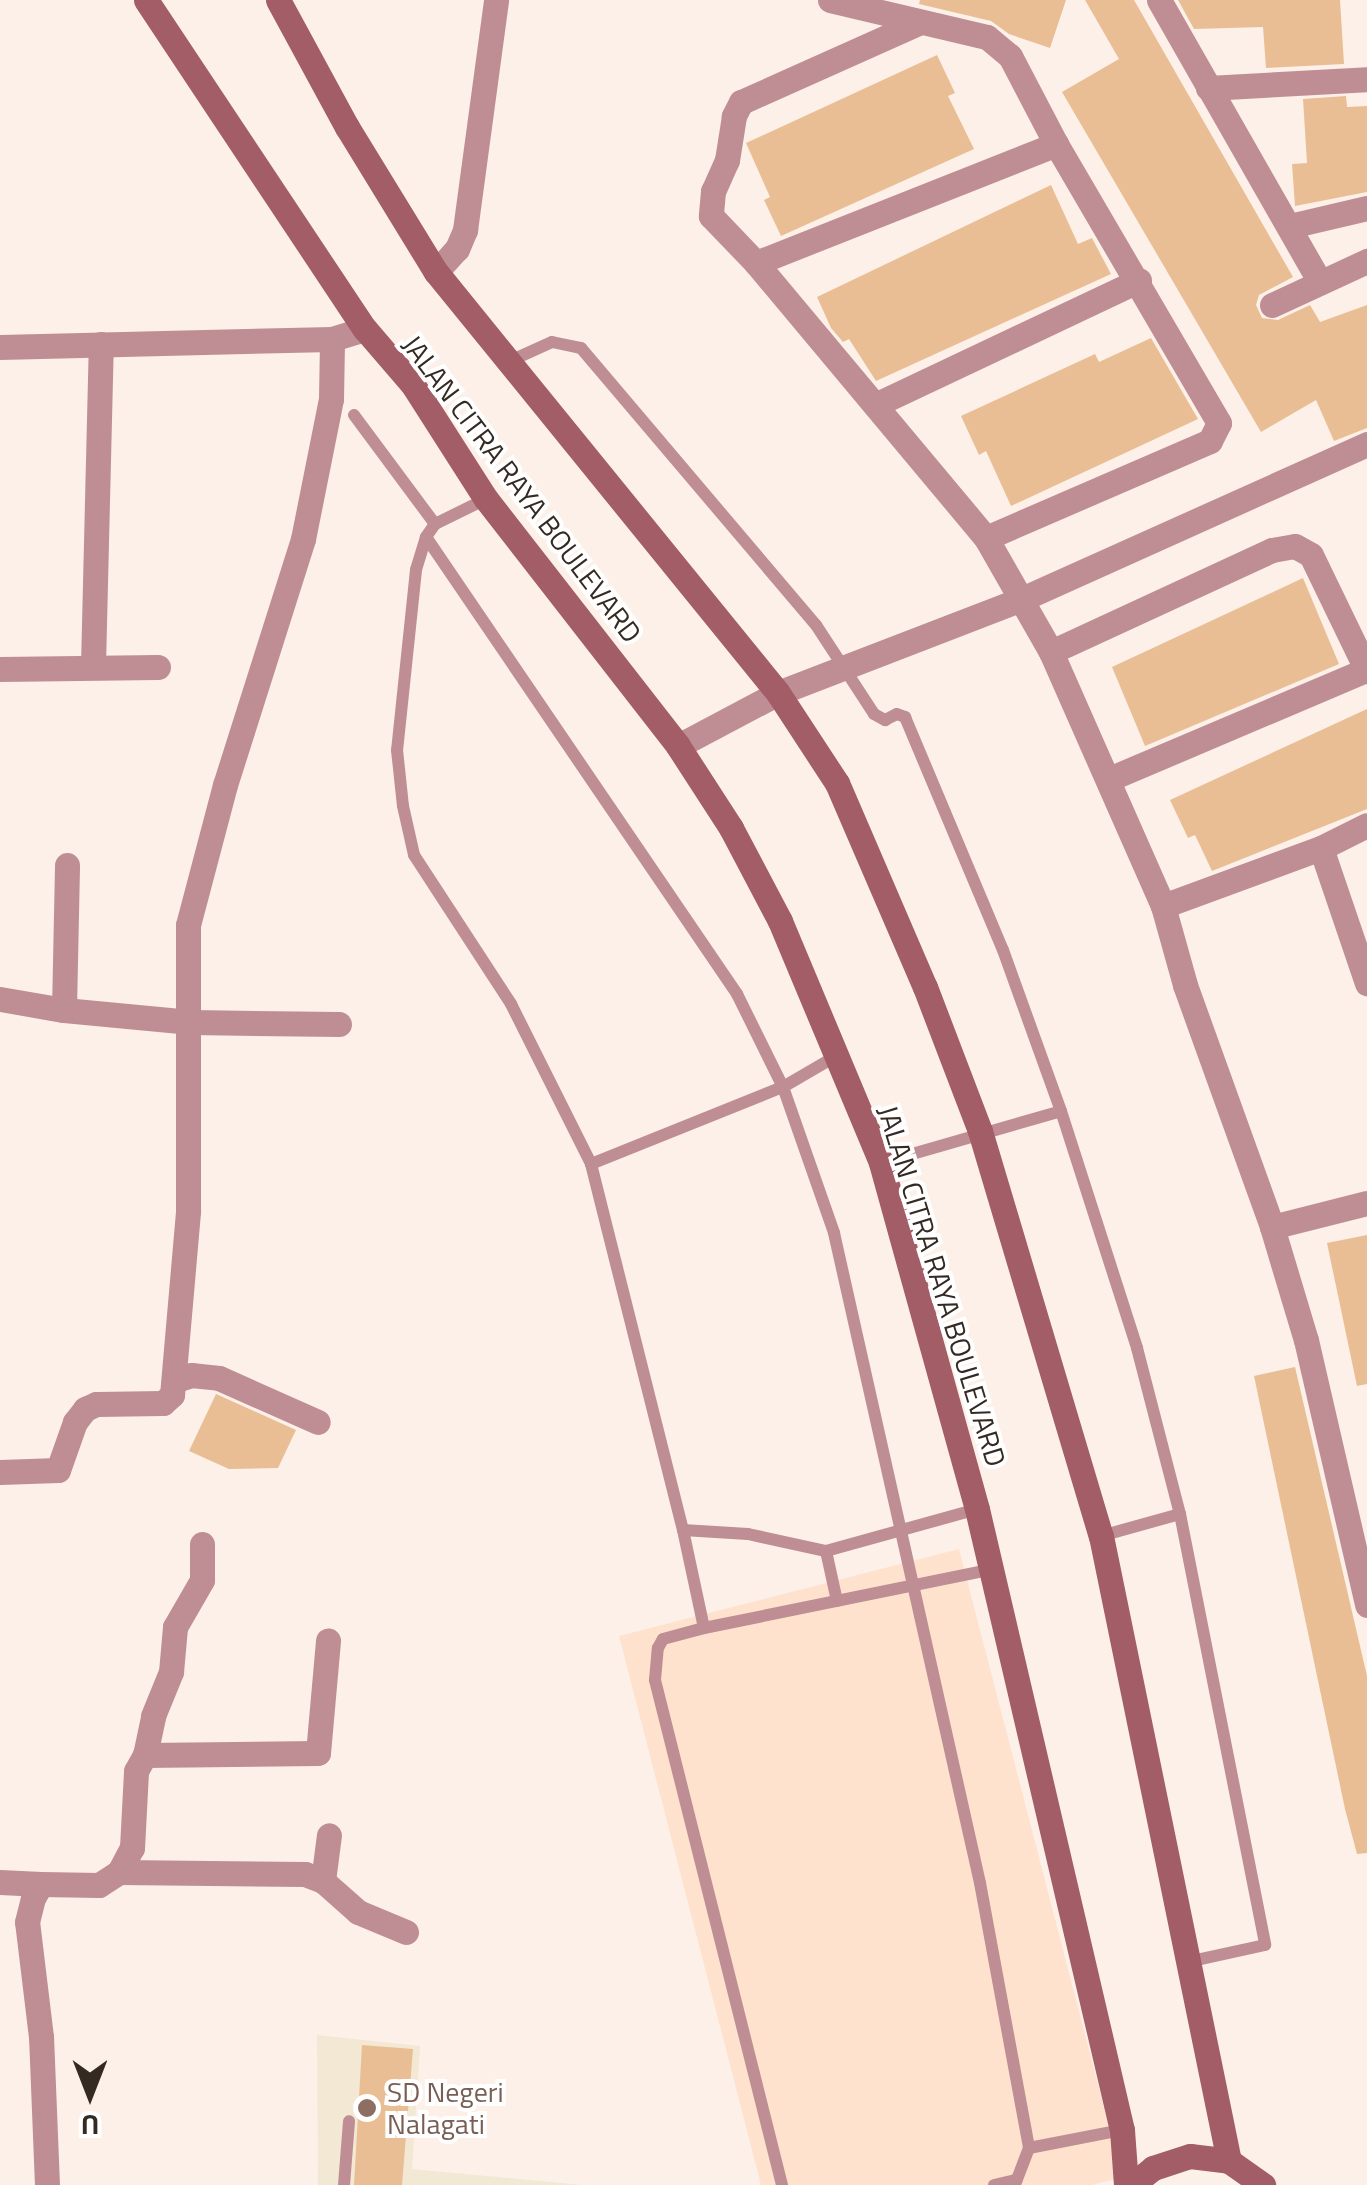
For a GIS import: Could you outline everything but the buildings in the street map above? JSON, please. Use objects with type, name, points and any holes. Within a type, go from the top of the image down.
[{"type":"main road","name":"JALAN CITRA RAYA BOULEVARD","points":[[146,0],[365,329],[412,385],[486,499],[678,746],[732,828],[780,922],[881,1164],[977,1509],[988,1570],[1019,1676],[1122,2130],[1129,2185]]},
{"type":"main road","points":[[278,0],[348,127],[436,272],[778,693],[838,783],[926,987],[980,1131],[1102,1536],[1229,2161]]},
{"type":"main road","points":[[1129,2185],[1172,2160],[1210,2156],[1229,2161],[1263,2185]]},
{"type":"street","points":[[436,272],[457,249],[465,230],[496,0]]},
{"type":"street","points":[[830,0],[987,37],[999,44],[1010,56],[1056,144],[1216,415],[1216,436],[986,538]]},
{"type":"street","points":[[1159,0],[1320,282]]},
{"type":"street","points":[[918,23],[741,102],[734,116],[727,160],[713,191],[711,216],[756,263],[986,538],[1051,652],[1163,906],[1184,985],[1272,1227],[1306,1340],[1367,1606]]},
{"type":"street","points":[[1208,88],[1367,79]]},
{"type":"street","points":[[756,263],[1056,144]]},
{"type":"street","points":[[1290,226],[1367,208]]},
{"type":"street","points":[[1272,304],[1367,261]]},
{"type":"street","points":[[875,404],[1139,280]]},
{"type":"street","points":[[0,347],[332,338],[365,329]]},
{"type":"street","points":[[0,1472],[58,1470],[75,1422],[96,1404],[163,1403],[172,1395],[188,1211],[188,925],[226,785],[303,539],[331,399],[332,338]]},
{"type":"street","points":[[93,665],[101,344]]},
{"type":"street","points":[[678,746],[778,693],[1022,600],[1367,444]]},
{"type":"street","points":[[1051,652],[1272,550],[1295,546],[1311,555],[1367,671],[1109,779]]},
{"type":"street","points":[[0,669],[158,667]]},
{"type":"street","points":[[1163,906],[1320,848],[1367,826]]},
{"type":"street","points":[[1320,848],[1367,983]]},
{"type":"street","points":[[64,1010],[67,865]]},
{"type":"street","points":[[0,1000],[190,1022],[339,1024]]},
{"type":"street","points":[[1272,1227],[1367,1203]]},
{"type":"street","points":[[176,1380],[191,1375],[218,1378],[318,1422]]},
{"type":"street","points":[[120,1872],[132,1848],[136,1771],[172,1672],[175,1627],[202,1580],[202,1544]]},
{"type":"street","points":[[145,1754],[318,1753],[328,1640]]},
{"type":"street","points":[[323,1881],[330,1835]]},
{"type":"street","points":[[0,1882],[98,1885],[120,1872],[305,1874],[323,1881],[358,1912],[406,1932]]},
{"type":"street","points":[[41,1884],[27,1922],[41,2037],[47,2185]]},
{"type":"lane","points":[[510,361],[552,342],[581,348],[816,625],[878,718],[897,714],[906,718],[1003,950],[1060,1111],[1137,1348],[1180,1514],[1265,1944],[1236,1955],[1186,1962]]},
{"type":"lane","points":[[354,415],[436,524]]},
{"type":"lane","points":[[486,499],[436,524],[426,537],[416,570],[398,750],[414,855],[511,1004],[592,1164],[704,1628]]},
{"type":"lane","points":[[426,537],[737,994],[784,1087],[834,1233],[980,1883],[1030,2148],[1016,2183],[994,2185]]},
{"type":"lane","points":[[592,1164],[784,1087],[838,1055]]},
{"type":"lane","points":[[881,1164],[980,1131],[1060,1111]]},
{"type":"lane","points":[[683,1530],[748,1534],[826,1551],[977,1509]]},
{"type":"lane","points":[[1102,1536],[1180,1514]]},
{"type":"lane","points":[[826,1551],[837,1601]]},
{"type":"lane","points":[[782,2185],[655,1680],[655,1657],[663,1639],[704,1628],[988,1570]]},
{"type":"lane","points":[[344,2185],[349,2121]]},
{"type":"lane","points":[[1030,2148],[1122,2130]]},
{"type":"shaded area","points":[[959,1549],[1122,2177],[1092,2185],[761,2185],[619,1636]]},
{"type":"shaded area","name":"SD Negeri Nalagati","points":[[317,2035],[420,2046],[412,2169],[582,2185],[318,2185]]},
{"type":"place","name":"SD Negeri Nalagati","points":[[367,2108]]}]
